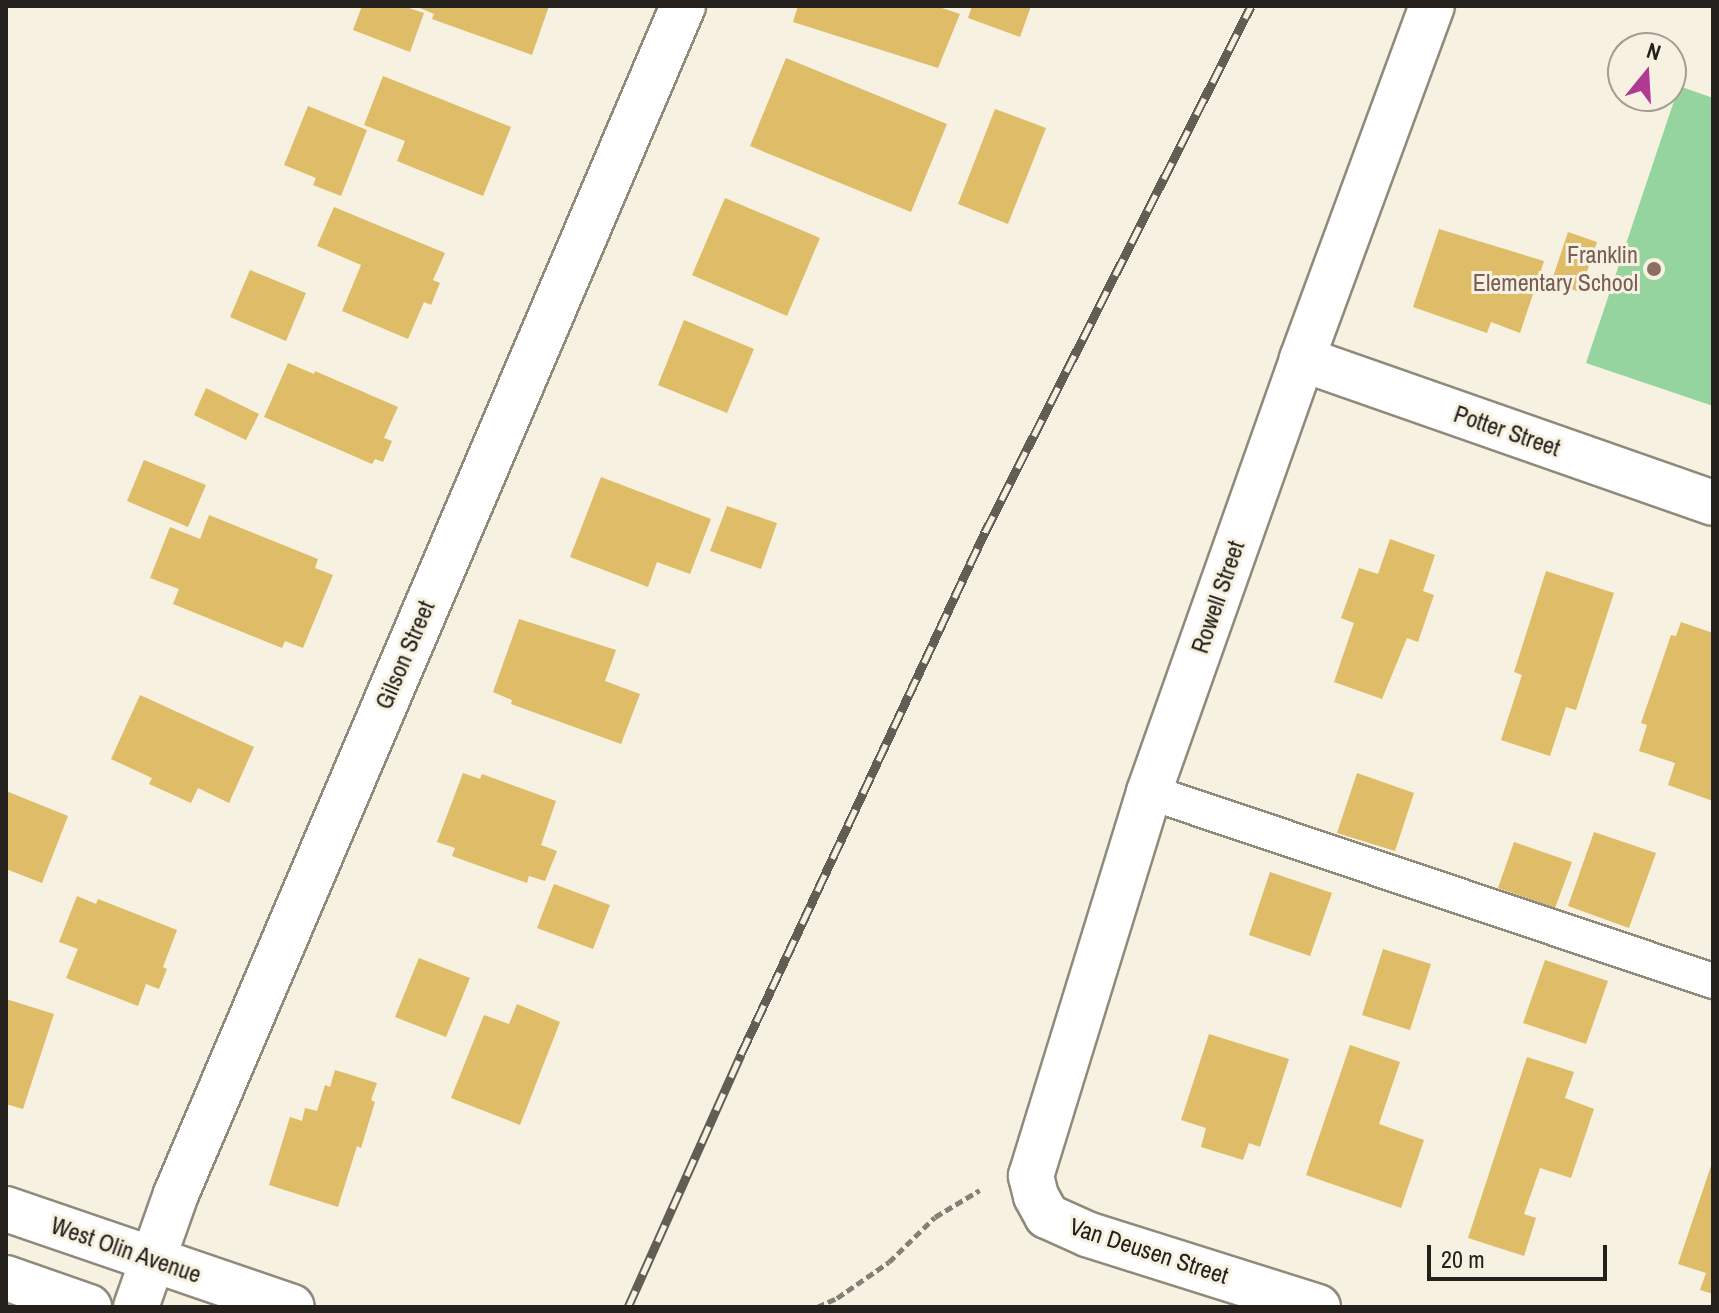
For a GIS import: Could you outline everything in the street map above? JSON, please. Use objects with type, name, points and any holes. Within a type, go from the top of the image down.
[{"type":"street","name":"Gilson Street","points":[[136,1307],[176,1194],[683,6]]},
{"type":"street","name":"Rowell Street","points":[[1036,1177],[1149,792],[1302,359],[1432,6]]},
{"type":"street","name":"Potter Street","points":[[1302,359],[1713,503]]},
{"type":"street","name":"Van Deusen Street","points":[[1036,1177],[1047,1216],[1087,1234],[1318,1307]]},
{"type":"street","name":"West Olin Avenue","points":[[6,1209],[292,1307]]},
{"type":"street","points":[[6,1278],[89,1307]]},
{"type":"lane","points":[[1149,792],[1713,981]]},
{"type":"path","points":[[817,1307],[837,1298],[889,1262],[935,1217],[1036,1177]]},
{"type":"green space","points":[[1687,89],[1713,98],[1713,406],[1586,363],[1670,112],[1687,112]]},
{"type":"building","points":[[362,6],[403,6],[424,13],[410,52],[353,30]]},
{"type":"building","points":[[415,6],[549,6],[532,55],[432,19],[434,14]]},
{"type":"building","points":[[798,6],[936,6],[960,14],[938,68],[793,22]]},
{"type":"building","points":[[972,6],[1031,6],[1020,37],[968,18]]},
{"type":"building","points":[[786,58],[947,124],[911,212],[750,146]]},
{"type":"building","points":[[383,76],[511,127],[483,196],[397,161],[405,141],[364,125]]},
{"type":"building","points":[[308,106],[367,130],[341,196],[313,185],[316,178],[284,165]]},
{"type":"building","points":[[995,109],[1046,128],[1008,224],[958,204]]},
{"type":"building","points":[[725,198],[820,238],[787,316],[692,275]]},
{"type":"building","points":[[334,207],[445,253],[433,280],[440,283],[431,305],[424,302],[408,339],[342,311],[361,265],[317,246]]},
{"type":"building","points":[[1439,229],[1544,261],[1520,333],[1491,322],[1487,333],[1413,307]]},
{"type":"building","points":[[1568,232],[1597,242],[1580,292],[1551,283]]},
{"type":"building","points":[[250,270],[306,293],[286,341],[230,317]]},
{"type":"building","points":[[684,320],[754,349],[727,413],[658,385]]},
{"type":"building","points":[[288,363],[314,374],[315,371],[398,407],[384,438],[392,441],[383,462],[375,459],[372,464],[264,417]]},
{"type":"building","points":[[206,388],[259,414],[246,440],[194,415]]},
{"type":"building","points":[[144,460],[206,485],[188,527],[127,501]]},
{"type":"building","points":[[601,477],[711,519],[690,574],[657,562],[648,587],[570,557]]},
{"type":"building","points":[[727,506],[777,523],[761,569],[710,551]]},
{"type":"building","points":[[209,515],[318,559],[315,568],[333,575],[303,648],[285,641],[282,648],[173,604],[179,589],[150,578],[170,527],[200,539]]},
{"type":"building","points":[[1390,539],[1435,555],[1423,591],[1434,595],[1418,642],[1407,638],[1382,699],[1334,682],[1354,623],[1341,618],[1359,568],[1378,574]]},
{"type":"building","points":[[1546,571],[1614,593],[1576,710],[1566,707],[1550,756],[1501,740],[1522,675],[1514,672]]},
{"type":"building","points":[[519,619],[616,650],[605,681],[640,694],[621,744],[511,704],[512,700],[493,692]]},
{"type":"building","points":[[1681,622],[1713,633],[1713,801],[1668,785],[1675,763],[1639,751],[1647,725],[1641,723],[1671,635],[1676,636]]},
{"type":"building","points":[[140,695],[254,747],[229,803],[198,788],[191,803],[149,784],[152,778],[111,759]]},
{"type":"building","points":[[463,773],[480,779],[482,774],[556,801],[541,845],[557,851],[545,881],[529,876],[527,883],[452,856],[455,848],[437,842]]},
{"type":"building","points":[[1357,773],[1414,793],[1395,851],[1337,833]]},
{"type":"building","points":[[6,791],[68,816],[42,883],[6,869]]},
{"type":"building","points":[[1594,832],[1656,853],[1629,928],[1568,906]]},
{"type":"building","points":[[1514,842],[1572,862],[1555,908],[1498,888]]},
{"type":"building","points":[[1270,872],[1332,893],[1310,956],[1249,935]]},
{"type":"building","points":[[554,884],[610,905],[593,949],[537,928]]},
{"type":"building","points":[[77,896],[96,904],[98,899],[177,930],[163,967],[167,969],[159,989],[146,984],[138,1006],[66,978],[78,949],[59,942]]},
{"type":"building","points":[[1383,949],[1431,964],[1410,1030],[1362,1015]]},
{"type":"building","points":[[419,958],[470,978],[446,1037],[395,1017]]},
{"type":"building","points":[[1545,960],[1608,981],[1586,1044],[1523,1023]]},
{"type":"building","points":[[6,999],[54,1014],[23,1109],[6,1104]]},
{"type":"building","points":[[517,1004],[560,1022],[520,1125],[451,1098],[484,1015],[509,1024]]},
{"type":"building","points":[[1209,1034],[1289,1059],[1260,1147],[1249,1143],[1243,1160],[1201,1147],[1206,1128],[1181,1120]]},
{"type":"building","points":[[1350,1045],[1400,1062],[1379,1124],[1424,1140],[1401,1208],[1306,1175]]},
{"type":"building","points":[[1527,1057],[1574,1072],[1565,1098],[1594,1109],[1571,1178],[1540,1168],[1524,1214],[1536,1218],[1524,1256],[1468,1238]]},
{"type":"building","points":[[335,1070],[377,1083],[371,1100],[375,1102],[361,1148],[357,1146],[338,1207],[269,1185],[290,1117],[302,1121],[305,1108],[317,1111],[325,1085],[330,1087]]},
{"type":"building","points":[[1712,1163],[1713,1294],[1700,1290],[1706,1273],[1678,1264]]},
{"type":"railway","points":[[628,1307],[741,1054],[985,532],[1251,6]]},
{"type":"place","name":"Franklin Elementary School","points":[[1654,269]]}]
